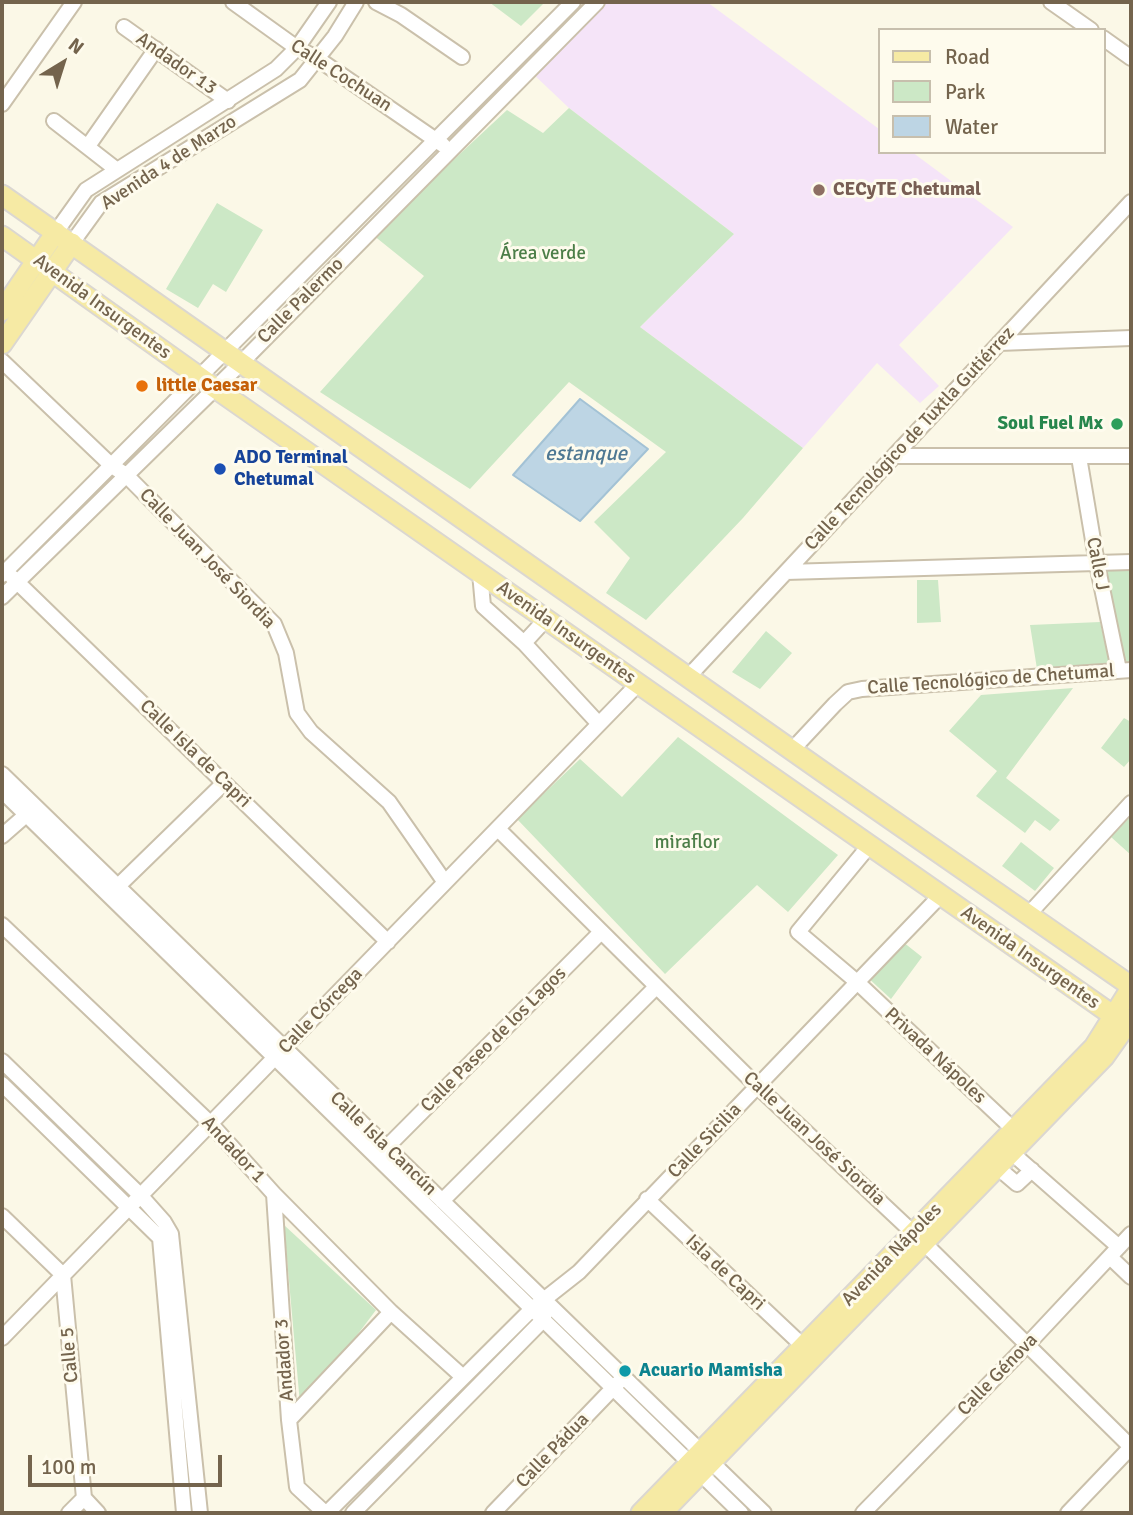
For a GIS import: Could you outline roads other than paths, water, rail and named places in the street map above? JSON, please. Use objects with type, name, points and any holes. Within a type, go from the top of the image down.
[{"type":"main road","name":"Avenida Insurgentes","points":[[2,195],[1131,987]]},
{"type":"main road","name":"Avenida Insurgentes","points":[[2,236],[940,896],[1126,1022]]},
{"type":"main road","name":"Avenida 4 de Marzo","points":[[2,344],[64,237]]},
{"type":"main road","name":"Avenida 4 de Marzo","points":[[2,311],[45,266]]},
{"type":"main road","points":[[812,806],[833,779]]},
{"type":"main road","name":"Avenida Nápoles","points":[[641,1513],[701,1463],[992,1163],[1009,1141],[1104,1057],[1126,1022],[1131,987]]},
{"type":"main road","name":"Avenida Nápoles","points":[[662,1513],[701,1463],[803,1346],[918,1238]]},
{"type":"street","points":[[2,104],[74,2]]},
{"type":"street","name":"Calle Cochuan","points":[[233,2],[450,150]]},
{"type":"street","name":"Avenida 4 de Marzo","points":[[64,237],[86,190],[276,69],[298,48],[330,2]]},
{"type":"street","name":"Avenida 4 de Marzo","points":[[64,237],[101,203],[300,80],[318,59],[356,2]]},
{"type":"street","points":[[376,2],[401,15],[462,58]]},
{"type":"street","name":"Calle Palermo","points":[[2,597],[126,475],[208,383],[437,140],[573,2]]},
{"type":"street","name":"Calle Palermo","points":[[233,357],[450,150],[597,2]]},
{"type":"street","points":[[1051,2],[1088,28]]},
{"type":"street","name":"Andador 13","points":[[124,27],[228,101]]},
{"type":"street","points":[[1105,39],[1131,58]]},
{"type":"street","points":[[88,146],[156,49]]},
{"type":"street","points":[[54,121],[117,170]]},
{"type":"street","name":"Calle Tecnológico de Tuxtla Gutiérrez","points":[[689,676],[1130,205]]},
{"type":"street","points":[[999,343],[1131,338]]},
{"type":"street","name":"Calle Juan José Siordia","points":[[2,361],[112,466],[126,475],[274,624],[286,653],[297,713],[311,732],[389,802],[444,881]]},
{"type":"street","name":"Calle Palermo","points":[[3,571],[112,466],[208,383]]},
{"type":"street","points":[[894,456],[1131,456]]},
{"type":"street","name":"Calle J","points":[[1079,457],[1097,564],[1125,670]]},
{"type":"street","points":[[786,572],[1131,562]]},
{"type":"street","name":"Calle Isla de Capri","points":[[3,571],[18,582],[388,942]]},
{"type":"street","points":[[480,573],[483,606],[523,643],[599,724]]},
{"type":"street","points":[[523,643],[546,619]]},
{"type":"street","name":"Calle Tecnológico de Chetumal","points":[[792,750],[848,692],[1125,670]]},
{"type":"street","name":"Calle Córcega","points":[[2,1338],[639,683]]},
{"type":"street","name":"Calle Isla Cancún","points":[[2,774],[113,891],[382,1152],[545,1301]]},
{"type":"street","points":[[113,891],[224,783]]},
{"type":"street","name":"Calle Isla Cancún","points":[[2,791],[113,891]]},
{"type":"street","points":[[1028,915],[1131,803]]},
{"type":"street","points":[[2,836],[26,815]]},
{"type":"street","name":"Calle Juan José Siordia","points":[[498,830],[758,1087],[918,1238],[1131,1447]]},
{"type":"street","name":"Privada Nápoles","points":[[869,846],[797,932],[857,982],[1009,1141],[1032,1170],[1115,1252],[1131,1277]]},
{"type":"street","name":"Calle Sicilia","points":[[326,1513],[463,1377],[579,1272],[940,896]]},
{"type":"street","name":"Andador 1","points":[[2,925],[210,1124],[274,1194],[391,1312],[463,1377]]},
{"type":"street","name":"Calle Paseo de los Lagos","points":[[382,1152],[601,932]]},
{"type":"street","points":[[442,1201],[656,987]]},
{"type":"street","points":[[2,1061],[140,1195],[171,1234],[200,1513]]},
{"type":"street","points":[[2,1084],[160,1238],[184,1513]]},
{"type":"street","name":"Calle Isla Cancún","points":[[382,1152],[442,1201],[545,1301],[619,1383],[701,1463],[764,1513]]},
{"type":"street","points":[[992,1163],[1017,1184],[1032,1170]]},
{"type":"street","name":"Andador 3","points":[[274,1194],[289,1420],[297,1487],[326,1513]]},
{"type":"street","name":"Isla de Capri","points":[[647,1199],[803,1346]]},
{"type":"street","points":[[2,1216],[63,1275]]},
{"type":"street","name":"Calle Génova","points":[[863,1513],[1131,1234]]},
{"type":"street","name":"Calle 5","points":[[63,1275],[84,1498]]},
{"type":"street","name":"Calle Isla Cancún","points":[[545,1301],[543,1320],[619,1383]]},
{"type":"street","points":[[289,1420],[391,1312]]},
{"type":"street","points":[[353,1513],[543,1320]]},
{"type":"street","name":"Calle Pádua","points":[[493,1513],[619,1383]]},
{"type":"street","points":[[1068,1513],[1131,1447]]},
{"type":"street","name":"Calle Isla Cancún","points":[[701,1463],[741,1513]]},
{"type":"street","points":[[69,1513],[84,1498],[98,1513]]},
{"type":"water","name":"estanque","points":[[580,399],[648,449],[580,521],[513,475]]},
{"type":"place","name":"CECyTE Chetumal","points":[[819,190]]},
{"type":"place","name":"little Caesar","points":[[142,386]]},
{"type":"place","name":"Soul Fuel Mx","points":[[1117,424]]},
{"type":"place","name":"ADO Terminal Chetumal","points":[[220,469]]},
{"type":"place","name":"Acuario Mamisha","points":[[625,1371]]},
{"type":"park label","name":"Área verde","points":[[543,254]]},
{"type":"park label","name":"miraflor","points":[[687,843]]}]
